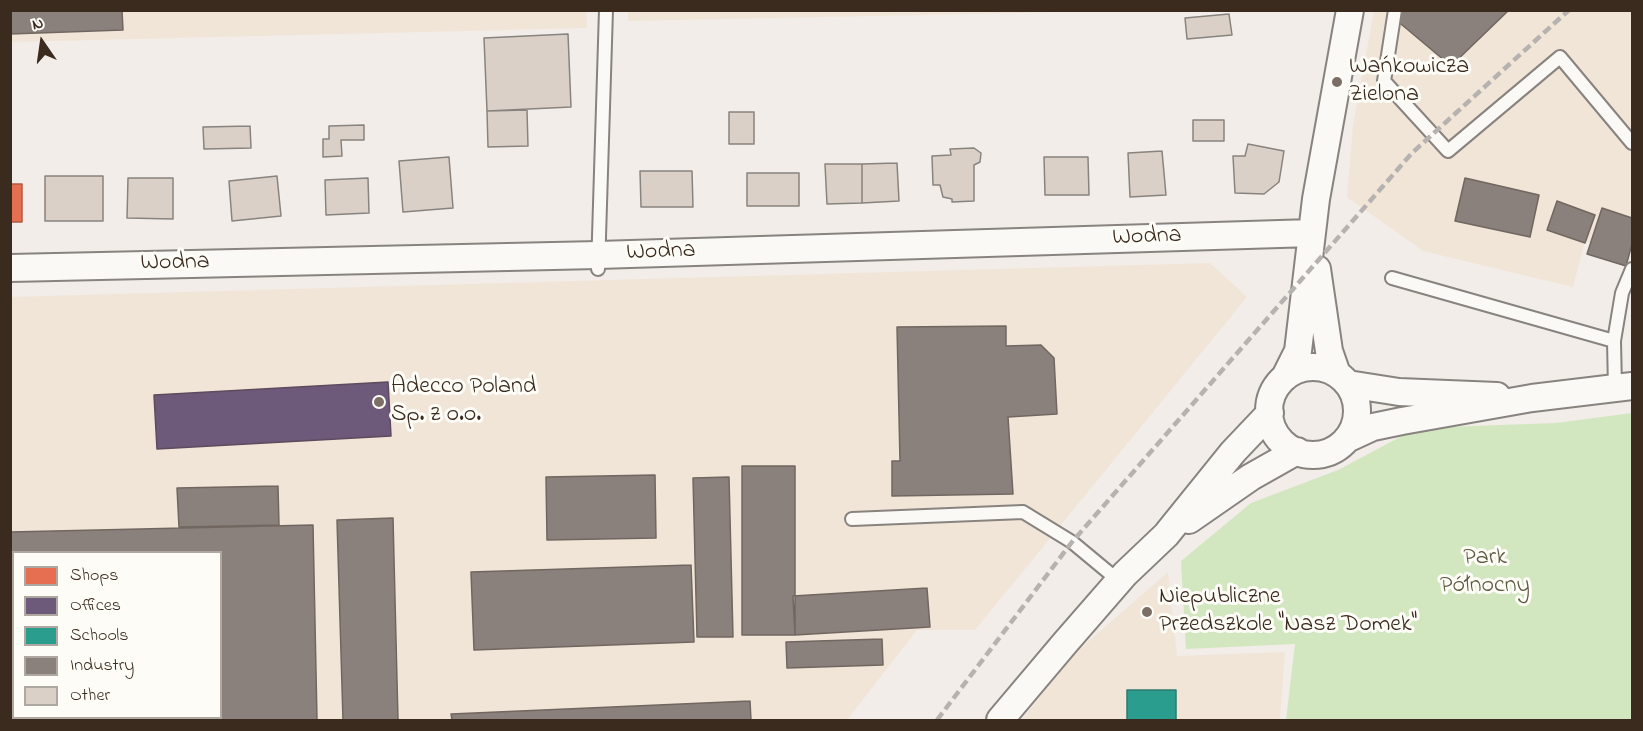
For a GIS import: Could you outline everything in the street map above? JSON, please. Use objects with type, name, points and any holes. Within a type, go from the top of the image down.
[{"type":"street","points":[[1350,10],[1312,234],[1298,351],[1274,393],[1270,413],[1271,423],[1280,440],[1296,451],[1324,453],[1373,427],[1533,398],[1624,387]]},
{"type":"street","name":"Wodna","points":[[10,268],[598,262],[1312,234]]},
{"type":"street","points":[[1312,234],[1329,351],[1355,397],[1357,412],[1354,426],[1347,439]]},
{"type":"street","points":[[1285,377],[1297,370],[1311,367],[1343,379],[1399,392],[1533,398]]},
{"type":"street","points":[[1000,720],[1119,581],[1166,535],[1233,452],[1270,413]]},
{"type":"street","points":[[1166,535],[1251,477],[1296,451]]},
{"type":"lane","points":[[598,262],[606,10]]},
{"type":"lane","points":[[1395,10],[1384,81],[1448,151],[1560,57],[1632,143]]},
{"type":"lane","points":[[1624,387],[1614,341],[1629,289],[1632,269]]},
{"type":"lane","points":[[1392,278],[1614,341]]},
{"type":"lane","points":[[852,519],[1023,512],[1072,543],[1119,581]]},
{"type":"shaded area","points":[[586,10],[587,28],[11,42],[10,11]]},
{"type":"shaded area","points":[[628,10],[1164,10],[628,21]]},
{"type":"shaded area","points":[[1374,11],[1632,11],[1632,252],[1585,241],[1573,287],[1423,251],[1347,197],[1353,125]]},
{"type":"shaded area","points":[[1210,263],[1247,297],[975,630],[917,630],[847,720],[11,720],[10,297]]},
{"type":"shaded area","name":"Niepubliczne Przedszkole \"Nasz Domek\"","points":[[1168,572],[1177,656],[1285,652],[1280,720],[1021,720],[1076,652]]},
{"type":"green space","name":"Park Północny","points":[[1632,413],[1632,720],[1286,720],[1295,644],[1186,649],[1181,561],[1251,503],[1338,470],[1417,428],[1556,423]]},
{"type":"building: Shops","points":[[10,184],[22,184],[22,222],[10,222]]},
{"type":"building: Offices","points":[[388,382],[391,436],[157,449],[154,395]]},
{"type":"building: Schools","points":[[1127,690],[1176,690],[1176,720],[1127,720]]},
{"type":"building: Industry","points":[[10,10],[122,10],[123,30],[10,34]]},
{"type":"building: Industry","points":[[1397,10],[1509,10],[1451,66],[1395,19]]},
{"type":"building: Industry","points":[[1465,178],[1539,195],[1530,237],[1455,221]]},
{"type":"building: Industry","points":[[1557,201],[1595,215],[1585,243],[1547,230]]},
{"type":"building: Industry","points":[[1602,208],[1632,218],[1632,244],[1626,266],[1587,254]]},
{"type":"building: Industry","points":[[1006,326],[1006,346],[1041,345],[1054,358],[1057,414],[1008,417],[1013,494],[892,496],[892,461],[900,461],[897,327]]},
{"type":"building: Industry","points":[[742,466],[795,466],[795,635],[742,635]]},
{"type":"building: Industry","points":[[655,475],[656,538],[547,540],[546,477]]},
{"type":"building: Industry","points":[[729,477],[733,637],[697,637],[693,478]]},
{"type":"building: Industry","points":[[278,486],[279,525],[179,527],[177,488]]},
{"type":"building: Industry","points":[[393,518],[398,720],[343,720],[337,520]]},
{"type":"building: Industry","points":[[313,525],[317,720],[10,720],[10,532]]},
{"type":"building: Industry","points":[[691,565],[694,642],[474,650],[471,572]]},
{"type":"building: Industry","points":[[927,588],[930,627],[795,635],[793,596]]},
{"type":"building: Industry","points":[[882,639],[883,665],[787,668],[786,642]]},
{"type":"building: Industry","points":[[750,701],[751,720],[452,720],[451,714]]},
{"type":"building: Other","points":[[1229,14],[1232,35],[1187,39],[1185,18]]},
{"type":"building: Other","points":[[568,34],[571,107],[487,111],[484,38]]},
{"type":"building: Other","points":[[527,110],[528,146],[488,147],[487,111]]},
{"type":"building: Other","points":[[729,112],[754,112],[754,144],[729,144]]},
{"type":"building: Other","points":[[1193,120],[1224,120],[1224,141],[1193,141]]},
{"type":"building: Other","points":[[364,125],[364,140],[341,140],[342,156],[323,157],[323,139],[329,139],[329,126]]},
{"type":"building: Other","points":[[250,126],[251,148],[204,149],[203,127]]},
{"type":"building: Other","points":[[1248,144],[1284,151],[1279,182],[1264,194],[1235,193],[1233,156],[1245,156]]},
{"type":"building: Other","points":[[974,148],[981,153],[980,162],[974,165],[974,201],[952,202],[952,199],[943,197],[940,185],[933,185],[932,156],[951,155],[950,149]]},
{"type":"building: Other","points":[[1162,151],[1166,195],[1130,197],[1128,153]]},
{"type":"building: Other","points":[[449,157],[453,208],[403,212],[399,161]]},
{"type":"building: Other","points":[[1044,157],[1088,157],[1089,195],[1045,195]]},
{"type":"building: Other","points":[[897,163],[899,201],[862,203],[862,164]]},
{"type":"building: Other","points":[[825,164],[862,164],[862,203],[827,204]]},
{"type":"building: Other","points":[[640,171],[692,171],[693,207],[641,207]]},
{"type":"building: Other","points":[[747,173],[799,173],[799,206],[747,206]]},
{"type":"building: Other","points":[[45,176],[103,176],[103,221],[45,221]]},
{"type":"building: Other","points":[[277,176],[281,216],[232,221],[229,181]]},
{"type":"building: Other","points":[[128,178],[173,178],[173,219],[127,218]]},
{"type":"building: Other","points":[[368,178],[369,213],[326,215],[325,180]]},
{"type":"railway","points":[[937,720],[1072,542],[1412,153],[1569,10]]},
{"type":"place","name":"Wańkowicza Zielona","points":[[1337,82]]},
{"type":"place","name":"Adecco Poland Sp. z o.o.","points":[[379,402]]},
{"type":"place","name":"Niepubliczne Przedszkole \"Nasz Domek\"","points":[[1147,612]]}]
